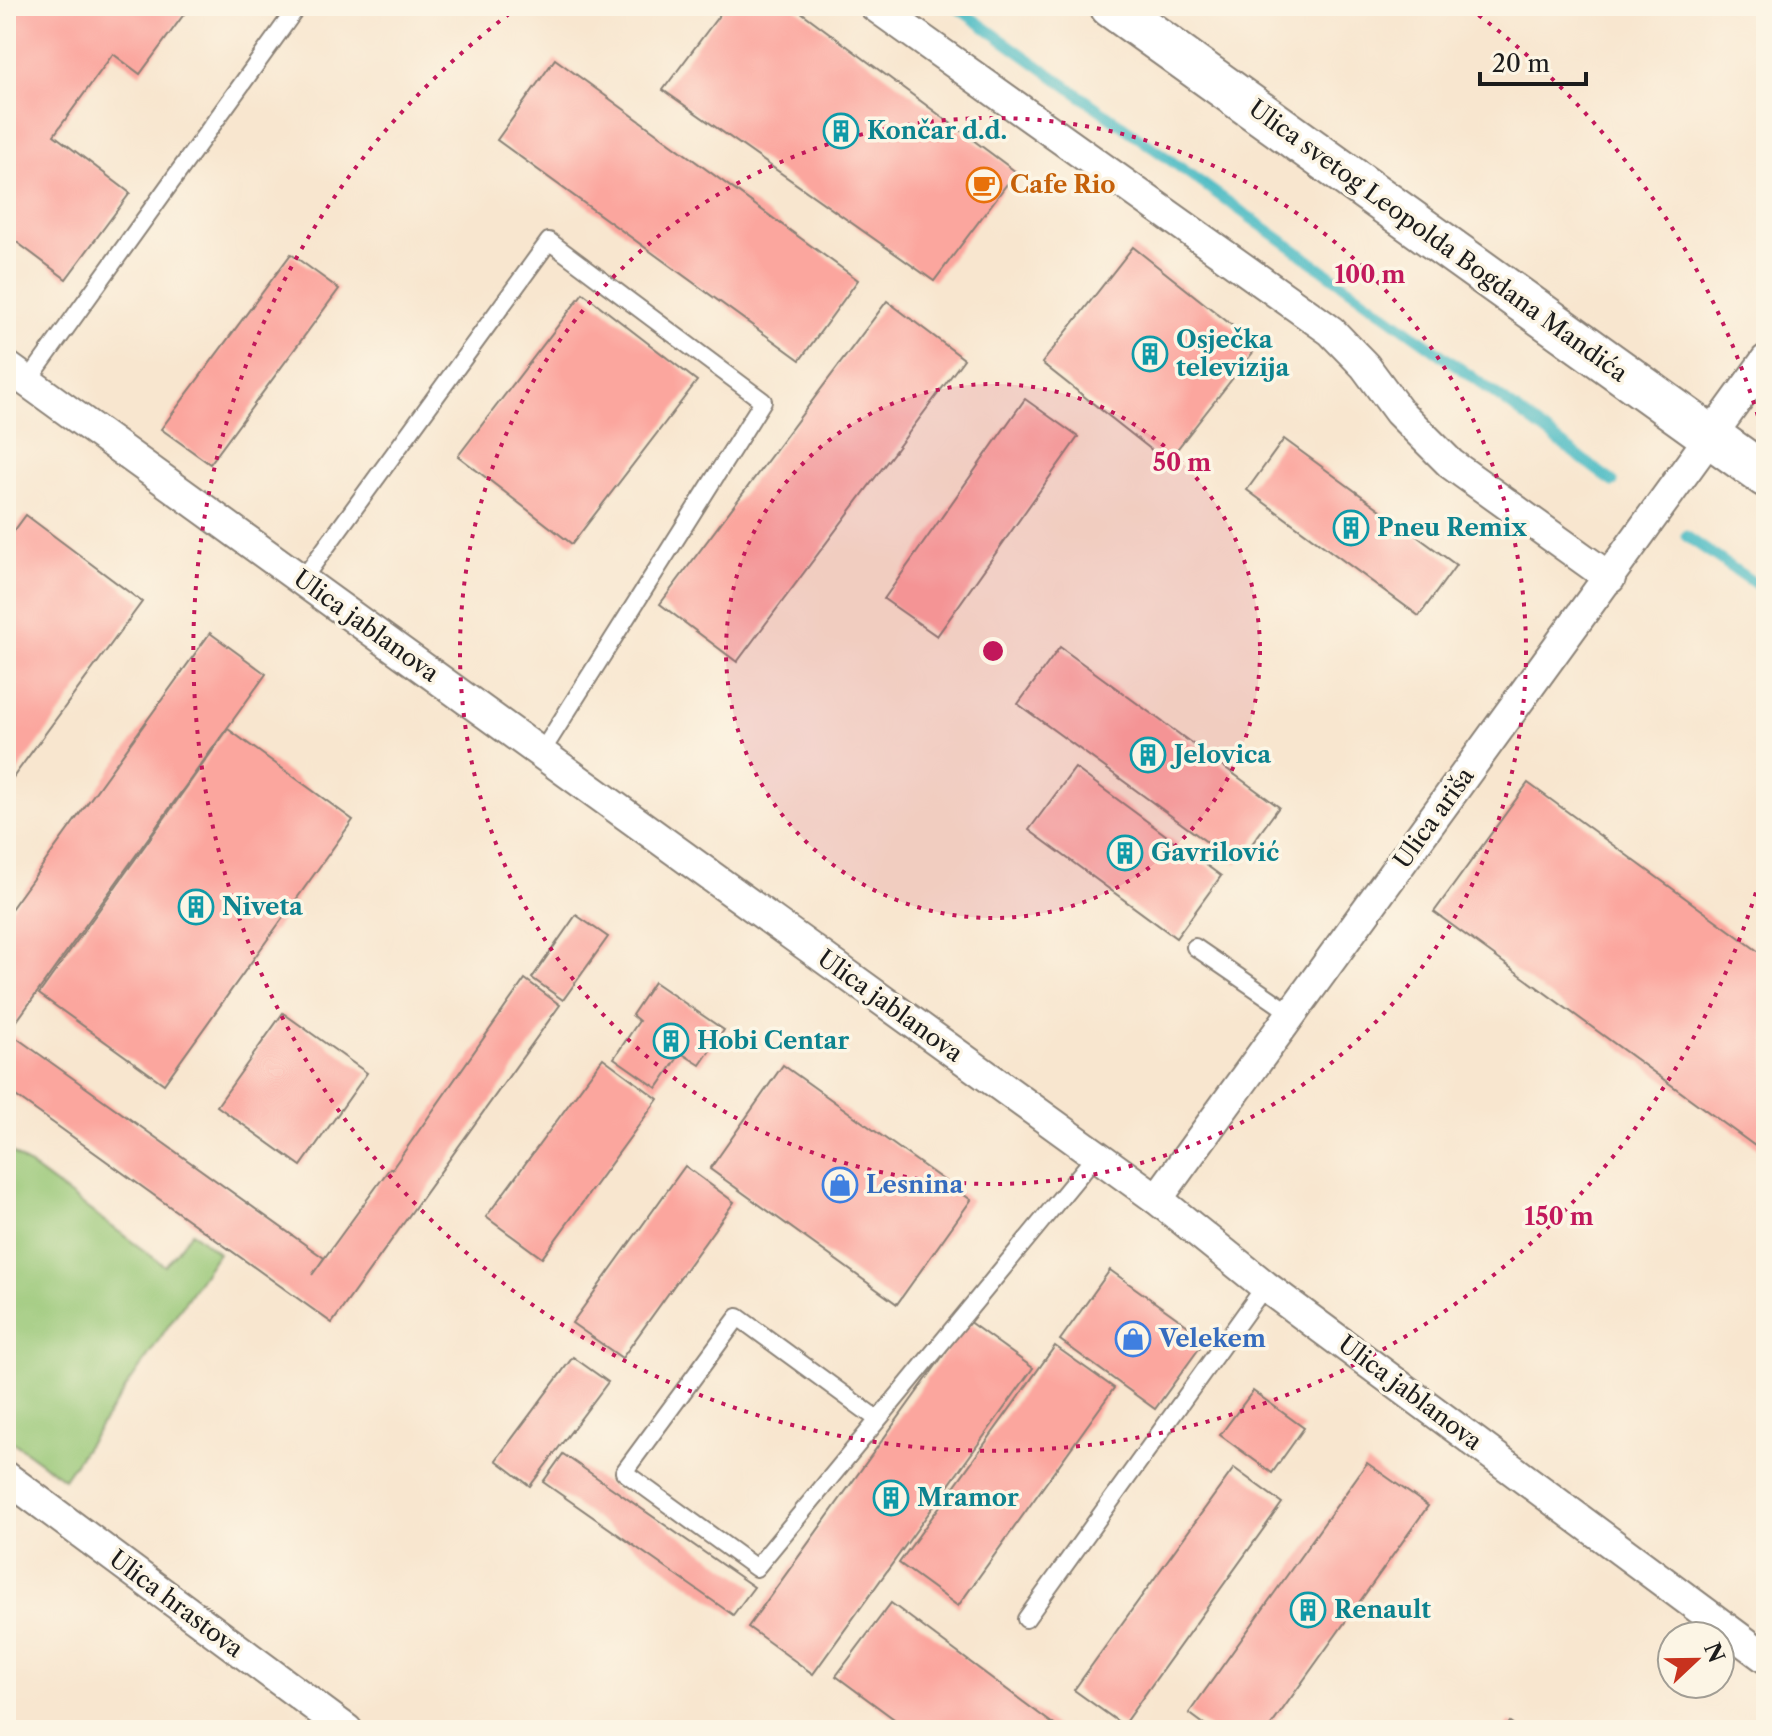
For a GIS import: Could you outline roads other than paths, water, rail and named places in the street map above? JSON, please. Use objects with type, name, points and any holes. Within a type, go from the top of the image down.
[{"type":"main road","name":"Ulica svetog Leopolda Bogdana Mandića","points":[[1111,6],[1766,476]]},
{"type":"street","points":[[875,6],[1331,331],[1365,366],[1399,412],[1451,464],[1610,578]]},
{"type":"street","name":"Ulica ariša","points":[[1157,1199],[1766,360]]},
{"type":"street","name":"Ulica jablanova","points":[[17,373],[1157,1199],[1265,1286],[1766,1658]]},
{"type":"street","name":"Ulica hrastova","points":[[6,1477],[347,1730]]},
{"type":"lane","points":[[17,373],[298,6]]},
{"type":"lane","points":[[302,580],[549,241],[763,401],[541,753]]},
{"type":"lane","points":[[1195,947],[1291,1013]]},
{"type":"lane","points":[[877,1419],[738,1317],[624,1472],[756,1568],[1096,1155]]},
{"type":"lane","points":[[1026,1619],[1265,1286]]},
{"type":"waterway","points":[[955,6],[1471,376],[1613,482]]},
{"type":"waterway","points":[[1686,536],[1766,591]]},
{"type":"place","name":"Končar d.d.","points":[[841,131]]},
{"type":"place","name":"Cafe Rio","points":[[984,185]]},
{"type":"place","name":"Osječka televizija","points":[[1150,354]]},
{"type":"place","name":"Pneu Remix","points":[[1351,528]]},
{"type":"place","name":"Jelovica","points":[[1148,755]]},
{"type":"place","name":"Gavrilović","points":[[1125,853]]},
{"type":"place","name":"Niveta","points":[[196,907]]},
{"type":"place","name":"Hobi Centar","points":[[671,1041]]},
{"type":"place","name":"Lesnina","points":[[840,1185]]},
{"type":"place","name":"Velekem","points":[[1133,1339]]},
{"type":"place","name":"Mramor","points":[[891,1498]]},
{"type":"place","name":"Renault","points":[[1308,1610]]}]
